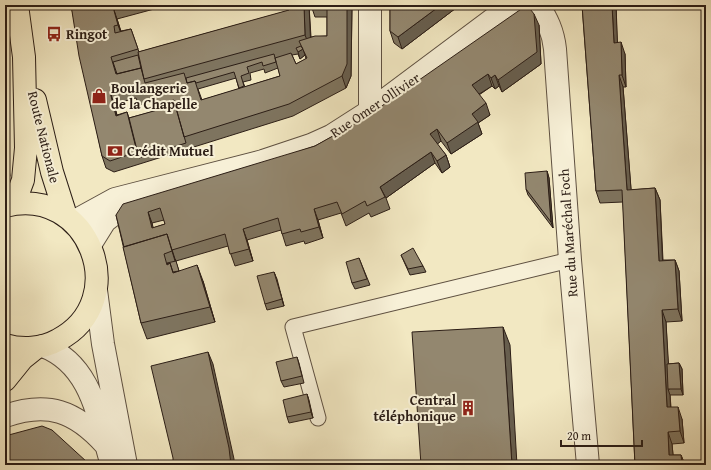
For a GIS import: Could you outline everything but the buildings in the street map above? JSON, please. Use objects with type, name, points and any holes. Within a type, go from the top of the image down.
[{"type":"main road","name":"Route Nationale","points":[[7,206],[20,188],[25,166],[26,117],[24,57],[18,5]]},
{"type":"main road","name":"Route Nationale","points":[[24,57],[52,172],[70,219]]},
{"type":"main road","points":[[5,380],[22,359],[40,347],[66,336],[80,323],[90,308],[96,290],[96,264],[90,245],[70,219],[53,209],[38,205],[24,204],[7,206]]},
{"type":"main road","points":[[5,345],[22,348],[40,347]]},
{"type":"street","points":[[370,5],[370,111]]},
{"type":"street","name":"Rue Omer Ollivier","points":[[70,219],[116,199],[290,153],[331,136],[370,111],[512,5]]},
{"type":"street","name":"Rue du Maréchal Foch","points":[[538,5],[548,20],[554,34],[570,260],[588,465]]},
{"type":"street","name":"Rue Omer Ollivier","points":[[90,245],[100,227],[113,214],[151,190]]},
{"type":"street","points":[[96,290],[103,344],[126,465]]},
{"type":"street","points":[[40,347],[69,362],[80,374],[91,394],[112,465]]},
{"type":"street","points":[[5,416],[21,410],[39,408],[55,410],[73,416],[91,428],[105,444]]},
{"type":"lane","points":[[318,418],[293,327],[570,260]]},
{"type":"place","name":"Ringot","points":[[54,34]]},
{"type":"place","name":"Boulangerie de la Chapelle","points":[[99,96]]},
{"type":"place","name":"Crédit Mutuel","points":[[115,151]]},
{"type":"place","name":"Central téléphonique","points":[[468,408]]}]
